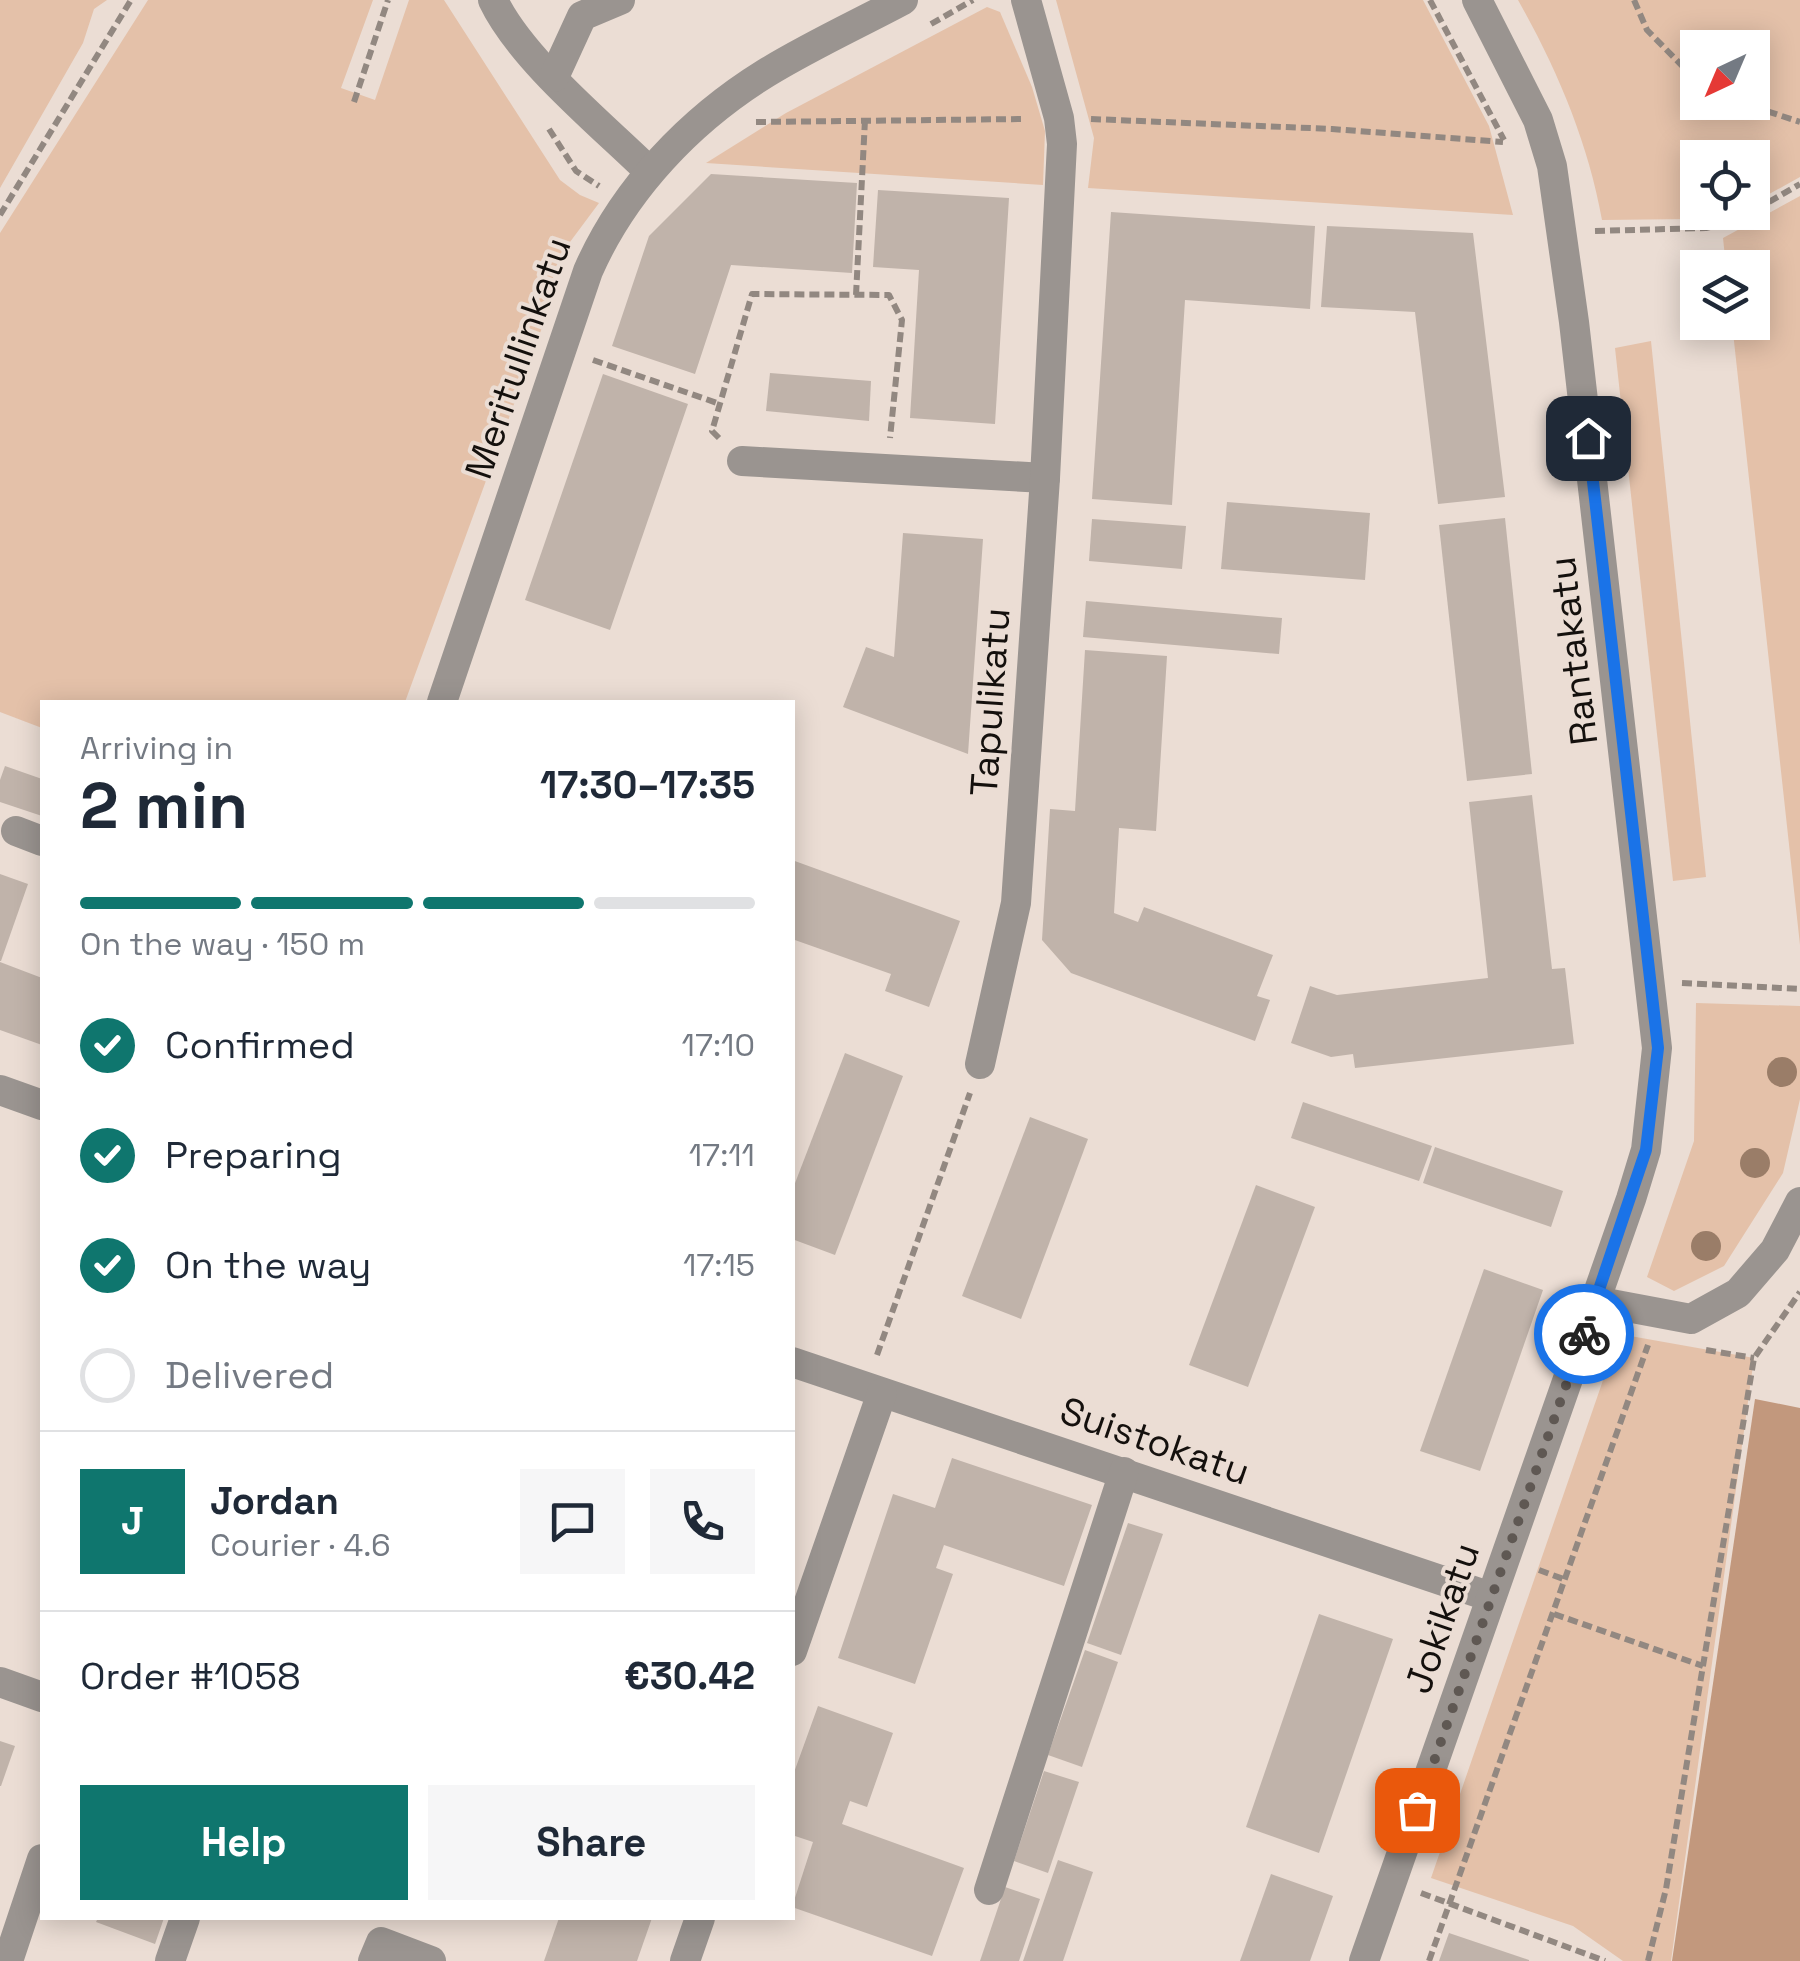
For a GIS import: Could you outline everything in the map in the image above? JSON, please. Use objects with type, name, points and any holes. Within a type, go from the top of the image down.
[{"type":"street","points":[[493,0],[504,22],[554,77],[649,171]]},
{"type":"street","points":[[554,77],[582,16],[620,0]]},
{"type":"street","name":"Meritullinkatu","points":[[443,700],[588,271],[605,232],[649,171],[696,126],[764,74],[903,0]]},
{"type":"street","name":"Tapulikatu","points":[[980,1064],[1016,903],[1045,478],[1061,164],[1060,118],[1026,0]]},
{"type":"street","name":"Rantakatu","points":[[1477,0],[1538,120],[1552,166],[1652,981],[1658,1048],[1646,1150],[1595,1301]]},
{"type":"street","points":[[742,461],[1045,478]]},
{"type":"street","points":[[0,1090],[40,1104]]},
{"type":"street","points":[[1595,1301],[1691,1319],[1738,1293],[1775,1250],[1800,1202]]},
{"type":"street","name":"Jokikatu","points":[[1364,1961],[1595,1301]]},
{"type":"street","name":"Suistokatu","points":[[795,1363],[1491,1597]]},
{"type":"street","points":[[795,1642],[882,1393]]},
{"type":"street","points":[[989,1890],[1124,1472]]},
{"type":"street","points":[[0,1682],[40,1696]]},
{"type":"street","points":[[8,1961],[40,1865]]},
{"type":"street","points":[[170,1961],[184,1920]]},
{"type":"street","points":[[685,1961],[699,1920]]},
{"type":"street","points":[[373,1961],[381,1942],[430,1961]]},
{"type":"path","points":[[0,216],[131,0]]},
{"type":"path","points":[[354,102],[388,0]]},
{"type":"path","points":[[923,28],[974,0]]},
{"type":"path","points":[[1430,0],[1504,142],[1509,160]]},
{"type":"path","points":[[1634,0],[1647,30],[1680,64]]},
{"type":"path","points":[[741,132],[771,112]]},
{"type":"path","points":[[1770,112],[1800,122]]},
{"type":"path","points":[[754,122],[1060,118],[1332,129],[1504,142]]},
{"type":"path","points":[[856,295],[865,120]]},
{"type":"path","points":[[1561,232],[1706,228],[1738,220],[1800,184]]},
{"type":"path","points":[[742,461],[712,431],[752,294],[890,295],[902,320],[887,469]]},
{"type":"path","points":[[587,378],[599,343]]},
{"type":"path","points":[[593,360],[720,404]]},
{"type":"path","points":[[1652,981],[1800,989]]},
{"type":"path","points":[[882,1393],[876,1357],[980,1064]]},
{"type":"path","points":[[1648,1961],[1666,1888],[1754,1358],[1800,1292]]},
{"type":"path","points":[[1428,1961],[1650,1340]]},
{"type":"path","points":[[1702,1349],[1754,1358]]},
{"type":"path","points":[[1554,1614],[1703,1666]]},
{"type":"path","points":[[1392,1882],[1605,1961]]},
{"type":"shaded area","points":[[0,0],[107,0],[94,9],[83,43],[0,188]]},
{"type":"shaded area","points":[[148,0],[373,0],[341,88],[375,100],[409,0],[444,0],[560,180],[599,203],[570,242],[406,700],[40,700],[40,727],[0,712],[0,233]]},
{"type":"shaded area","points":[[1056,0],[1423,0],[1489,126],[1513,215],[1088,188],[1094,138]]},
{"type":"shaded area","points":[[1518,0],[1800,0],[1800,177],[1770,194],[1770,140],[1680,140],[1680,219],[1602,220],[1580,134],[1558,79]]},
{"type":"shaded area","points":[[987,7],[1000,12],[1032,87],[1045,131],[1043,185],[706,163],[786,113]]},
{"type":"shaded area","points":[[1800,196],[1800,945],[1734,340],[1770,340],[1770,250],[1724,250],[1723,238],[1738,230],[1770,230],[1770,212]]},
{"type":"shaded area","points":[[1651,341],[1706,877],[1673,881],[1615,348]]},
{"type":"shaded area","points":[[1696,1003],[1800,1006],[1800,1099],[1783,1173],[1724,1266],[1674,1291],[1647,1277],[1694,1141]]},
{"type":"shaded area","points":[[1619,1334],[1754,1358],[1671,1961],[1623,1961],[1573,1926],[1431,1878]]},
{"type":"shaded area","points":[[1755,1399],[1800,1408],[1800,1961],[1672,1961]]},
{"type":"building","points":[[711,174],[857,183],[852,273],[731,265],[695,374],[612,346],[649,236]]},
{"type":"building","points":[[878,190],[1009,198],[995,424],[910,418],[919,270],[873,267]]},
{"type":"building","points":[[1111,212],[1315,226],[1310,309],[1185,300],[1172,505],[1092,499]]},
{"type":"building","points":[[1327,226],[1473,233],[1505,497],[1438,504],[1415,312],[1321,307]]},
{"type":"building","points":[[770,373],[871,381],[869,421],[766,411]]},
{"type":"building","points":[[603,374],[688,404],[610,630],[525,600]]},
{"type":"building","points":[[1227,502],[1370,513],[1365,580],[1221,569]]},
{"type":"building","points":[[1505,518],[1532,774],[1467,781],[1439,525]]},
{"type":"building","points":[[1092,519],[1186,526],[1182,569],[1089,561]]},
{"type":"building","points":[[903,533],[983,539],[968,754],[843,707],[866,647],[894,657]]},
{"type":"building","points":[[1086,601],[1282,618],[1279,654],[1083,637]]},
{"type":"building","points":[[1085,650],[1167,656],[1156,831],[1119,828],[1114,913],[1138,922],[1144,907],[1273,955],[1257,996],[1270,1000],[1255,1041],[1071,973],[1042,940],[1050,809],[1075,811]]},
{"type":"building","points":[[5,766],[40,778],[40,815],[0,802],[0,780]]},
{"type":"building","points":[[1532,795],[1552,969],[1565,968],[1574,1044],[1355,1068],[1353,1054],[1331,1057],[1291,1043],[1310,986],[1337,995],[1488,978],[1469,802]]},
{"type":"building","points":[[795,861],[960,921],[929,1007],[885,991],[891,974],[795,940]]},
{"type":"building","points":[[0,874],[28,884],[1,961],[0,961]]},
{"type":"building","points":[[0,962],[40,977],[40,1044],[0,1030]]},
{"type":"building","points":[[845,1053],[903,1076],[835,1255],[795,1240],[795,1183]]},
{"type":"building","points":[[1303,1102],[1432,1146],[1419,1181],[1291,1138]]},
{"type":"building","points":[[1030,1117],[1088,1139],[1021,1319],[962,1296]]},
{"type":"building","points":[[1435,1147],[1563,1191],[1551,1227],[1423,1183]]},
{"type":"building","points":[[1256,1185],[1315,1207],[1248,1387],[1189,1365]]},
{"type":"building","points":[[1484,1269],[1543,1290],[1480,1471],[1420,1451]]},
{"type":"building","points":[[952,1458],[1092,1505],[1064,1586],[944,1545],[936,1568],[953,1574],[915,1684],[838,1658],[893,1494],[935,1508]]},
{"type":"building","points":[[1128,1523],[1163,1534],[1121,1655],[1087,1643]]},
{"type":"building","points":[[1319,1614],[1393,1639],[1319,1853],[1246,1827]]},
{"type":"building","points":[[1085,1650],[1118,1662],[1082,1767],[1048,1755]]},
{"type":"building","points":[[818,1706],[893,1733],[867,1807],[850,1801],[842,1824],[964,1868],[932,1956],[795,1908],[813,1842],[795,1836],[795,1770]]},
{"type":"building","points":[[0,1741],[15,1746],[1,1786],[0,1786]]},
{"type":"building","points":[[1044,1771],[1079,1782],[1048,1873],[1014,1861]]},
{"type":"building","points":[[1058,1860],[1093,1872],[1063,1961],[1023,1961]]},
{"type":"building","points":[[1271,1874],[1333,1896],[1310,1961],[1240,1961]]},
{"type":"building","points":[[1005,1887],[1040,1899],[1019,1961],[980,1961]]},
{"type":"building","points":[[97,1920],[163,1920],[155,1944]]},
{"type":"building","points":[[558,1920],[651,1920],[637,1961],[544,1961]]},
{"type":"building","points":[[1449,1933],[1529,1960],[1529,1961],[1439,1961]]},
{"type":"way so far","points":[[1417,1810],[1584,1334]]},
{"type":"route","points":[[1584,1334],[1646,1150],[1658,1048],[1588,438]]}]
